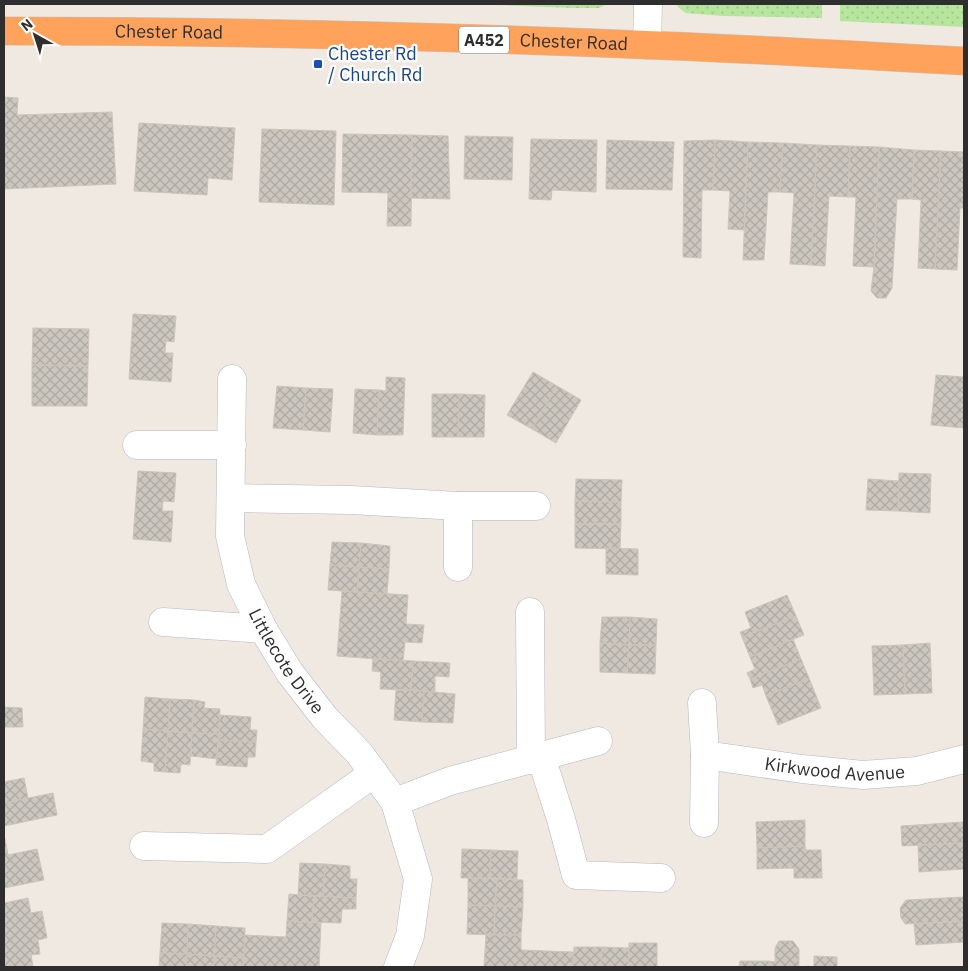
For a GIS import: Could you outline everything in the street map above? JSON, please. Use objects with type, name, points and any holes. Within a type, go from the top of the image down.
[{"type":"highway","name":"Chester Road","points":[[4,31],[394,37],[647,45],[964,61]]},
{"type":"street","points":[[647,45],[648,4]]},
{"type":"street","name":"Littlecote Drive","points":[[232,379],[230,536],[241,584],[263,629],[290,673],[325,718],[359,753],[395,802],[418,879],[410,936],[398,967]]},
{"type":"street","points":[[137,445],[232,446]]},
{"type":"street","points":[[231,498],[351,500],[458,506],[536,506]]},
{"type":"street","points":[[458,506],[458,567]]},
{"type":"street","points":[[530,612],[536,758],[561,819],[576,875],[662,878]]},
{"type":"street","points":[[163,622],[263,629]]},
{"type":"street","points":[[702,702],[705,755],[704,823]]},
{"type":"street","points":[[395,802],[450,781],[598,741]]},
{"type":"street","name":"Kirkwood Avenue","points":[[705,755],[802,769],[863,775],[917,771],[964,759]]},
{"type":"street","points":[[144,846],[267,848],[374,773]]},
{"type":"green space","points":[[470,4],[607,4],[599,8],[573,8]]},
{"type":"green space","points":[[676,4],[822,4],[822,18],[723,16],[686,13]]},
{"type":"green space","points":[[840,4],[964,4],[964,27],[840,21]]},
{"type":"building","points":[[4,97],[18,98],[17,115],[112,112],[116,184],[4,189]]},
{"type":"building","points":[[139,123],[235,128],[232,180],[208,178],[207,195],[134,191]]},
{"type":"building","points":[[262,129],[336,131],[334,205],[259,202]]},
{"type":"building","points":[[343,134],[412,135],[411,226],[387,226],[388,193],[342,192]]},
{"type":"building","points":[[412,135],[448,136],[450,199],[411,198]]},
{"type":"building","points":[[465,136],[513,137],[512,180],[464,179]]},
{"type":"building","points":[[531,139],[597,140],[596,192],[552,190],[551,200],[529,199]]},
{"type":"building","points":[[607,140],[674,142],[672,190],[606,189]]},
{"type":"building","points":[[715,140],[713,190],[702,190],[701,258],[683,257],[684,141]]},
{"type":"building","points":[[715,140],[748,142],[744,230],[728,229],[730,191],[713,190]]},
{"type":"building","points":[[748,142],[783,143],[780,192],[768,192],[764,260],[743,260]]},
{"type":"building","points":[[783,143],[817,145],[811,265],[790,264],[794,193],[780,192]]},
{"type":"building","points":[[817,145],[850,146],[848,197],[829,196],[825,266],[811,265]]},
{"type":"building","points":[[850,146],[879,147],[874,267],[853,266],[856,197],[848,197]]},
{"type":"building","points":[[879,147],[914,150],[912,199],[897,199],[892,288],[886,298],[877,298],[871,291],[874,267]]},
{"type":"building","points":[[914,150],[941,151],[935,269],[918,268],[921,200],[912,199]]},
{"type":"building","points":[[941,151],[964,152],[964,208],[960,208],[957,270],[935,269]]},
{"type":"building","points":[[133,314],[176,316],[174,342],[166,341],[165,353],[173,353],[171,382],[129,379]]},
{"type":"building","points":[[33,328],[89,329],[88,366],[32,365]]},
{"type":"building","points":[[32,365],[88,366],[87,406],[32,406]]},
{"type":"building","points":[[533,372],[557,386],[532,429],[507,415]]},
{"type":"building","points":[[936,375],[964,377],[964,428],[931,425]]},
{"type":"building","points":[[386,377],[405,378],[403,435],[377,435],[379,390],[386,391]]},
{"type":"building","points":[[277,386],[306,388],[303,430],[273,428]]},
{"type":"building","points":[[557,386],[581,400],[556,443],[532,429]]},
{"type":"building","points":[[306,388],[333,389],[330,432],[303,430]]},
{"type":"building","points":[[355,389],[379,390],[377,435],[353,433]]},
{"type":"building","points":[[432,394],[459,394],[458,437],[432,437]]},
{"type":"building","points":[[459,394],[485,395],[484,437],[458,437]]},
{"type":"building","points":[[138,471],[176,473],[174,502],[163,501],[162,511],[173,511],[171,542],[133,539]]},
{"type":"building","points":[[899,473],[931,474],[930,513],[898,511]]},
{"type":"building","points":[[576,479],[622,480],[621,502],[575,501]]},
{"type":"building","points":[[868,479],[899,481],[898,511],[866,510]]},
{"type":"building","points":[[575,501],[621,502],[621,524],[575,524]]},
{"type":"building","points":[[575,524],[621,524],[620,549],[575,548]]},
{"type":"building","points":[[332,542],[361,543],[359,567],[330,565]]},
{"type":"building","points":[[361,543],[390,546],[389,569],[359,567]]},
{"type":"building","points":[[606,548],[638,549],[638,575],[606,574]]},
{"type":"building","points":[[330,565],[359,567],[357,592],[328,590]]},
{"type":"building","points":[[359,567],[389,569],[387,594],[357,592]]},
{"type":"building","points":[[342,591],[408,595],[406,624],[424,625],[422,643],[405,642],[403,661],[337,656]]},
{"type":"building","points":[[787,595],[796,616],[742,637],[740,632],[751,628],[745,612]]},
{"type":"building","points":[[796,616],[804,635],[750,657],[742,637]]},
{"type":"building","points":[[602,617],[630,617],[629,645],[600,643]]},
{"type":"building","points":[[630,617],[657,619],[656,645],[629,645]]},
{"type":"building","points":[[793,639],[801,659],[750,679],[747,673],[755,669],[750,657]]},
{"type":"building","points":[[600,643],[629,645],[627,673],[600,672]]},
{"type":"building","points":[[930,643],[932,693],[905,694],[903,645]]},
{"type":"building","points":[[629,645],[656,645],[655,674],[627,673]]},
{"type":"building","points":[[903,645],[905,694],[874,695],[872,646]]},
{"type":"building","points":[[373,658],[413,661],[411,690],[380,689],[381,672],[372,671]]},
{"type":"building","points":[[801,659],[809,678],[766,696],[762,685],[753,688],[750,679]]},
{"type":"building","points":[[413,661],[450,663],[449,677],[435,676],[435,692],[411,690]]},
{"type":"building","points":[[809,678],[821,708],[778,725],[766,696]]},
{"type":"building","points":[[396,690],[424,691],[422,722],[394,720]]},
{"type":"building","points":[[424,691],[455,694],[453,723],[422,722]]},
{"type":"building","points":[[145,697],[170,699],[168,731],[143,729]]},
{"type":"building","points":[[170,699],[194,700],[192,733],[168,731]]},
{"type":"building","points":[[194,700],[205,702],[204,708],[220,709],[219,734],[192,733]]},
{"type":"building","points":[[4,707],[22,708],[23,727],[4,727]]},
{"type":"building","points":[[220,715],[251,717],[250,730],[257,730],[256,742],[218,740]]},
{"type":"building","points":[[143,729],[168,731],[165,772],[154,771],[154,763],[141,761]]},
{"type":"building","points":[[168,731],[192,733],[190,765],[181,764],[180,773],[165,772]]},
{"type":"building","points":[[192,733],[219,734],[217,759],[191,756]]},
{"type":"building","points":[[218,740],[256,742],[255,757],[248,757],[247,767],[216,765]]},
{"type":"building","points":[[24,778],[28,798],[4,803],[4,782]]},
{"type":"building","points":[[53,793],[57,815],[4,826],[4,803]]},
{"type":"building","points":[[805,820],[805,846],[757,848],[756,822]]},
{"type":"building","points":[[964,822],[964,843],[902,846],[901,826]]},
{"type":"building","points":[[4,838],[8,855],[37,849],[44,880],[4,888]]},
{"type":"building","points":[[964,843],[964,869],[919,872],[918,845]]},
{"type":"building","points":[[805,846],[806,850],[821,850],[822,878],[794,878],[794,868],[757,869],[757,848]]},
{"type":"building","points":[[462,849],[491,850],[490,878],[461,878]]},
{"type":"building","points":[[491,850],[518,851],[517,879],[490,878]]},
{"type":"building","points":[[300,863],[325,864],[323,896],[298,895]]},
{"type":"building","points":[[325,864],[350,866],[350,879],[357,879],[356,898],[323,896]]},
{"type":"building","points":[[468,878],[497,879],[495,906],[468,905]]},
{"type":"building","points":[[497,879],[523,880],[523,907],[495,906]]},
{"type":"building","points":[[289,894],[314,896],[312,922],[287,921]]},
{"type":"building","points":[[314,896],[356,898],[356,909],[342,909],[341,923],[312,922]]},
{"type":"building","points":[[964,897],[964,921],[905,924],[901,918],[900,908],[906,900]]},
{"type":"building","points":[[28,898],[31,913],[42,911],[47,938],[38,940],[40,954],[31,955],[33,967],[5,967],[4,903]]},
{"type":"building","points":[[468,905],[495,906],[494,935],[467,934]]},
{"type":"building","points":[[495,906],[523,907],[521,935],[494,935]]},
{"type":"building","points":[[287,921],[321,923],[319,967],[243,967],[245,935],[286,937]]},
{"type":"building","points":[[964,921],[964,942],[916,945],[914,924]]},
{"type":"building","points":[[162,923],[188,924],[187,954],[160,953]]},
{"type":"building","points":[[188,924],[216,926],[214,956],[187,954]]},
{"type":"building","points":[[216,926],[245,928],[244,958],[214,956]]},
{"type":"building","points":[[486,934],[521,935],[521,950],[573,952],[573,967],[484,967]]},
{"type":"building","points":[[779,941],[793,941],[799,949],[799,967],[769,967],[769,961],[775,962],[775,948]]},
{"type":"building","points":[[629,943],[657,943],[657,967],[628,967]]},
{"type":"building","points":[[574,947],[602,947],[601,967],[573,967]]},
{"type":"building","points":[[602,947],[629,948],[628,967],[601,967]]},
{"type":"building","points":[[160,953],[187,954],[186,967],[159,967]]},
{"type":"building","points":[[187,954],[214,956],[214,967],[186,967]]},
{"type":"building","points":[[214,956],[244,958],[243,967],[214,967]]},
{"type":"building","points":[[814,956],[837,957],[837,967],[814,967]]},
{"type":"building","points":[[740,961],[769,961],[769,967],[739,967]]},
{"type":"place","name":"Chester Rd / Church Rd","points":[[318,64]]}]
